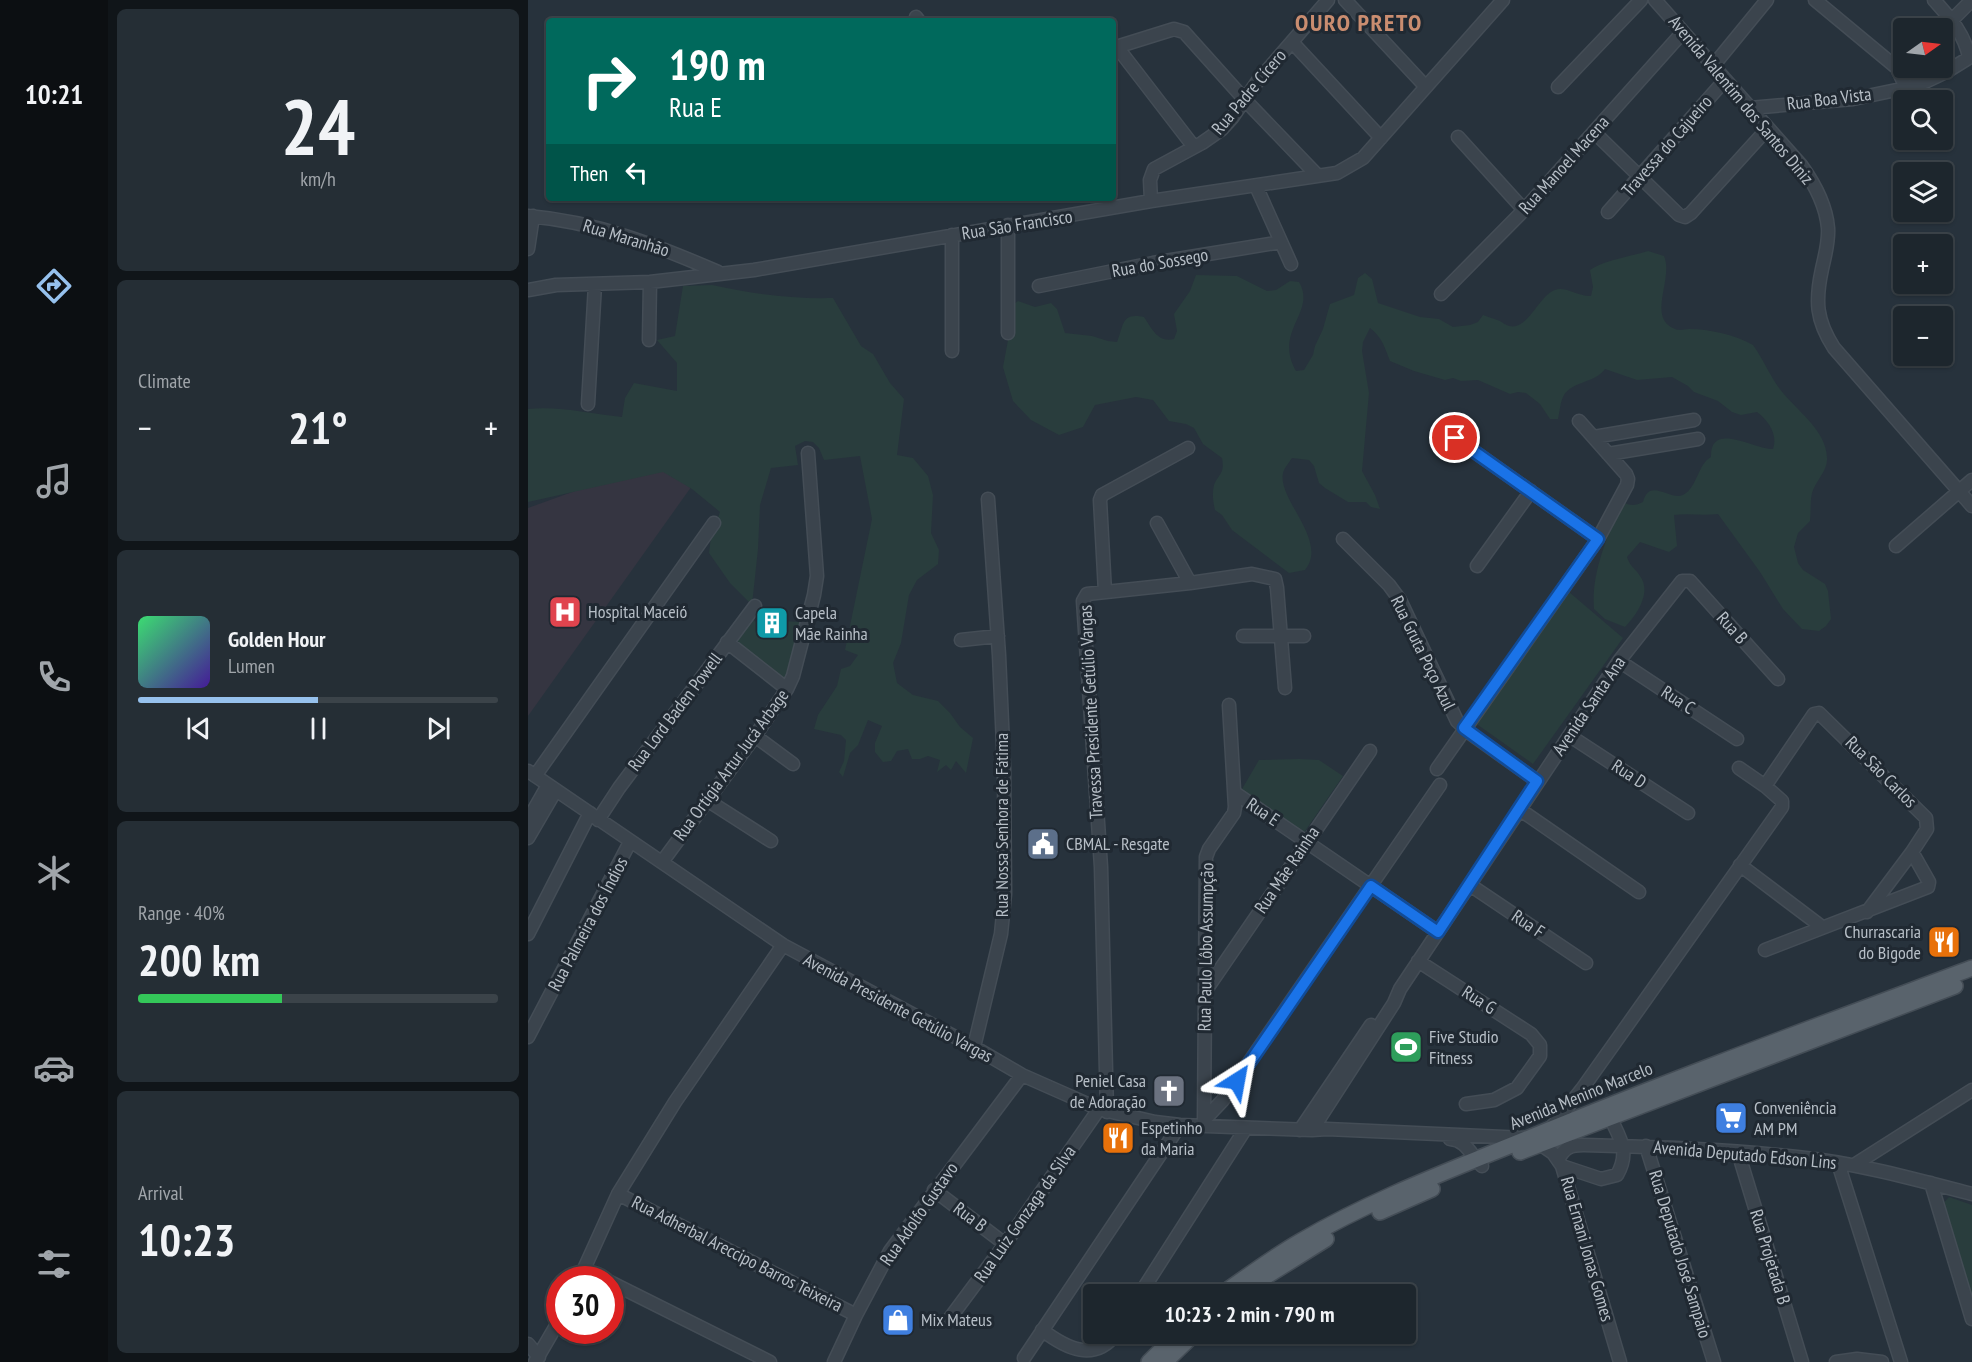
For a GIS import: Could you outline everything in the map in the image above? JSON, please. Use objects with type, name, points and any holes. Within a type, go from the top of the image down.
[{"type":"main road","name":"Avenida Menino Marcelo","points":[[1236,1284],[1301,1241],[1379,1201],[1972,968]]},
{"type":"main road","name":"Avenida Menino Marcelo","points":[[1533,1141],[1551,1128],[1607,1112],[1972,979]]},
{"type":"main road","name":"Avenida Menino Marcelo","points":[[1256,1284],[1310,1248],[1359,1221],[1478,1163]]},
{"type":"main road","points":[[1149,1362],[1167,1344]]},
{"type":"main road","points":[[1165,1362],[1184,1344]]},
{"type":"street","name":"Rua Padre Cícero","points":[[1151,201],[1150,180],[1154,169],[1222,129],[1257,82],[1328,0]]},
{"type":"street","points":[[1345,0],[1426,87]]},
{"type":"street","name":"Rua São Francisco","points":[[528,290],[556,285],[650,282],[754,270],[1151,201],[1337,173],[1363,158],[1503,0]]},
{"type":"street","points":[[1558,87],[1641,0]]},
{"type":"street","name":"Avenida Valentim dos Santos Diniz","points":[[1655,0],[1810,178],[1825,212],[1828,238],[1817,308],[1823,330],[1834,348],[1972,506]]},
{"type":"street","points":[[1713,66],[1767,0]]},
{"type":"street","points":[[1815,0],[1897,68],[1906,88]]},
{"type":"street","points":[[1934,0],[1950,18]]},
{"type":"street","points":[[1953,19],[1972,0]]},
{"type":"street","points":[[1953,21],[1964,37],[1971,56]]},
{"type":"street","points":[[1116,47],[1174,29],[1180,30],[1200,48],[1245,100],[1318,176]]},
{"type":"street","name":"Rua Manoel Macena","points":[[1441,294],[1524,210],[1683,32]]},
{"type":"street","points":[[1292,42],[1381,138]]},
{"type":"street","points":[[1116,48],[1194,147]]},
{"type":"street","name":"Rua Boa Vista","points":[[1750,108],[1854,99],[1906,88],[1936,76],[1971,56]]},
{"type":"street","name":"Travessa do Cajueiro","points":[[1608,212],[1725,80]]},
{"type":"street","points":[[1594,132],[1679,215],[1685,217],[1768,128]]},
{"type":"street","points":[[1458,137],[1524,210]]},
{"type":"street","points":[[1256,186],[1291,264]]},
{"type":"street","points":[[528,249],[531,216]]},
{"type":"street","name":"Rua Maranhão","points":[[531,216],[558,219],[622,234],[720,273]]},
{"type":"street","points":[[1008,225],[1008,333]]},
{"type":"street","points":[[952,236],[952,351]]},
{"type":"street","name":"Rua do Sossego","points":[[1039,286],[1153,263],[1281,242]]},
{"type":"street","points":[[649,340],[650,282]]},
{"type":"street","points":[[588,404],[595,285]]},
{"type":"street","points":[[1594,437],[1694,420]]},
{"type":"street","points":[[1437,769],[1598,539],[1628,481],[1626,474],[1579,421]]},
{"type":"street","points":[[1455,438],[1598,539]]},
{"type":"street","points":[[1608,454],[1698,439]]},
{"type":"street","points":[[1106,592],[1100,500],[1102,495],[1188,448]]},
{"type":"street","name":"Rua Ortígia Artur Jucá Arbage","points":[[662,862],[755,736],[787,689],[793,676],[817,576],[808,453]]},
{"type":"street","points":[[1896,546],[1972,480]]},
{"type":"street","points":[[1477,566],[1531,491]]},
{"type":"street","name":"Rua Nossa Senhora de Fátima","points":[[974,1047],[1001,934],[1005,894],[1004,767],[998,636],[988,500]]},
{"type":"street","points":[[531,774],[714,523]]},
{"type":"street","points":[[1157,523],[1190,583]]},
{"type":"street","name":"Rua Gruta Poço Azul","points":[[1343,539],[1389,585],[1400,600],[1450,709],[1464,728],[1537,781]]},
{"type":"street","name":"Travessa Presidente Getúlio Vargas","points":[[1103,1110],[1101,867],[1083,601],[1088,594],[1252,574],[1275,579],[1281,636]]},
{"type":"street","name":"Avenida Santa Ana","points":[[1306,1130],[1395,1003],[1400,989],[1418,961],[1619,661],[1682,581],[1686,580]]},
{"type":"street","name":"Rua B","points":[[1686,580],[1690,581],[1778,679]]},
{"type":"street","name":"Rua Lord Baden Powell","points":[[528,934],[594,817],[619,788],[754,606]]},
{"type":"street","points":[[961,640],[998,636]]},
{"type":"street","points":[[1243,636],[1304,636]]},
{"type":"street","points":[[1281,636],[1286,688]]},
{"type":"street","points":[[727,642],[787,689]]},
{"type":"street","name":"Rua C","points":[[1619,661],[1737,738]]},
{"type":"street","name":"Rua Paulo Lôbo Assumpção","points":[[1204,1122],[1206,990],[1202,945],[1206,857],[1234,813],[1235,793],[1229,705]]},
{"type":"street","name":"Rua São Carlos","points":[[1765,786],[1814,714],[1819,712],[1926,818],[1927,829],[1867,912]]},
{"type":"street","points":[[755,736],[793,764]]},
{"type":"street","name":"Rua D","points":[[1570,736],[1688,813]]},
{"type":"street","name":"Rua Mãe Rainha","points":[[1206,990],[1306,841],[1370,751]]},
{"type":"street","points":[[1551,1128],[1582,1089],[1783,803],[1765,786],[1740,768]]},
{"type":"street","name":"Avenida Presidente Getúlio Vargas","points":[[531,774],[783,945],[1022,1075],[1103,1110],[1180,1125],[1204,1122],[1246,1128],[1340,1129],[1533,1141]]},
{"type":"street","points":[[1204,1122],[1223,1100],[1440,785]]},
{"type":"street","points":[[528,820],[552,788]]},
{"type":"street","points":[[528,838],[552,788]]},
{"type":"street","name":"Rua E","points":[[1235,793],[1438,932]]},
{"type":"street","points":[[707,800],[771,841]]},
{"type":"street","points":[[1519,809],[1639,891]]},
{"type":"street","name":"Rua Palmeira dos Índios","points":[[528,1037],[630,842]]},
{"type":"street","points":[[1765,950],[1867,912],[1929,885],[1912,852]]},
{"type":"street","points":[[1740,865],[1822,927]]},
{"type":"street","name":"Rua F","points":[[1470,885],[1586,963]]},
{"type":"street","points":[[586,1266],[618,1194],[675,1102],[783,945]]},
{"type":"street","name":"Rua G","points":[[1418,961],[1531,1034],[1539,1045],[1540,1056],[1517,1088],[1494,1100],[1466,1104]]},
{"type":"street","name":"Rua Adolfo Gustavo","points":[[834,1362],[890,1251],[1022,1075]]},
{"type":"street","points":[[1854,1165],[1972,1090]]},
{"type":"street","name":"Rua Luiz Gonzaga da Silva","points":[[950,1318],[1103,1110]]},
{"type":"street","points":[[1607,1112],[1623,1145],[1623,1161],[1617,1175],[1601,1179],[1560,1163],[1565,1149],[1573,1145],[1623,1145]]},
{"type":"street","points":[[1024,1358],[1180,1125]]},
{"type":"street","points":[[1146,1284],[1246,1128]]},
{"type":"street","name":"Avenida Presidente Getúlio Vargas","points":[[1306,1130],[1320,1133],[1458,1139],[1468,1148],[1478,1163]]},
{"type":"street","name":"Rua Ernani Jonas Gomes","points":[[1533,1141],[1560,1163],[1620,1362]]},
{"type":"street","name":"Avenida Deputado Edson Lins","points":[[1623,1145],[1797,1156],[1854,1165],[1972,1194]]},
{"type":"street","name":"Rua Deputado José Sampaio","points":[[1646,1146],[1714,1362]]},
{"type":"street","name":"Rua Projetada B","points":[[1738,1152],[1802,1362]]},
{"type":"street","points":[[1838,1162],[1901,1362]]},
{"type":"street","points":[[1931,1183],[1972,1319]]},
{"type":"street","name":"Rua B","points":[[934,1190],[1005,1244]]},
{"type":"street","name":"Rua Adherbal Areccipo Barros Teixeira","points":[[618,1194],[856,1315]]},
{"type":"street","points":[[624,1289],[770,1362]]},
{"type":"street","points":[[1042,1330],[1074,1350],[1082,1352],[1104,1347],[1107,1344]]},
{"type":"street","points":[[528,1344],[537,1360]]},
{"type":"street","points":[[537,1360],[546,1344]]},
{"type":"street","points":[[1836,1362],[1857,1359],[1882,1362]]},
{"type":"shaded area","name":"Hospital Maceió","points":[[658,461],[694,483],[528,716],[528,508]]},
{"type":"green space","points":[[1648,251],[1664,256],[1666,276],[1661,307],[1662,316],[1667,324],[1677,330],[1714,331],[1739,338],[1753,345],[1779,388],[1822,439],[1826,449],[1826,464],[1812,493],[1810,521],[1798,533],[1794,547],[1798,563],[1803,570],[1825,584],[1828,591],[1831,619],[1819,631],[1802,629],[1783,609],[1760,572],[1718,514],[1674,515],[1677,546],[1669,552],[1640,542],[1627,557],[1643,582],[1644,596],[1638,610],[1625,627],[1605,619],[1594,609],[1598,567],[1622,502],[1630,505],[1638,504],[1643,502],[1650,491],[1655,490],[1672,495],[1683,495],[1692,487],[1703,465],[1711,457],[1713,446],[1718,440],[1725,438],[1773,449],[1774,439],[1771,429],[1757,412],[1741,415],[1732,412],[1718,401],[1694,392],[1672,377],[1637,380],[1605,369],[1596,377],[1568,390],[1564,395],[1558,419],[1550,419],[1540,404],[1526,393],[1510,394],[1478,380],[1461,381],[1453,378],[1445,380],[1390,361],[1385,347],[1370,328],[1363,342],[1362,351],[1369,393],[1362,471],[1380,509],[1371,507],[1366,502],[1348,502],[1319,483],[1314,466],[1309,460],[1292,458],[1284,470],[1283,481],[1311,545],[1311,558],[1305,570],[1289,573],[1232,530],[1222,515],[1215,510],[1213,488],[1222,470],[1222,458],[1203,444],[1194,428],[1169,421],[1153,400],[1136,397],[1095,405],[1083,427],[1059,435],[1031,420],[1013,401],[1003,367],[1011,324],[1011,306],[1018,301],[1035,307],[1051,303],[1057,309],[1065,333],[1117,342],[1124,321],[1131,316],[1137,316],[1144,317],[1156,334],[1168,340],[1174,339],[1177,331],[1174,314],[1190,291],[1196,275],[1237,276],[1267,291],[1276,290],[1290,281],[1299,282],[1303,293],[1303,303],[1289,344],[1290,357],[1296,371],[1304,370],[1313,355],[1330,304],[1354,295],[1358,278],[1365,273],[1372,279],[1378,303],[1420,317],[1439,319],[1453,327],[1478,322],[1483,315],[1509,326],[1516,326],[1528,318],[1549,293],[1563,289],[1591,296],[1593,287],[1590,270],[1609,261]]},
{"type":"green space","points":[[712,285],[772,295],[833,298],[861,346],[873,354],[890,383],[904,399],[897,455],[913,458],[928,476],[933,495],[931,533],[939,550],[938,564],[917,580],[909,595],[901,643],[893,663],[897,683],[913,695],[938,701],[960,727],[973,738],[966,773],[956,761],[951,770],[946,765],[937,772],[940,760],[928,756],[912,759],[908,749],[897,751],[891,761],[883,762],[875,752],[875,743],[882,726],[868,720],[858,745],[850,753],[843,777],[839,772],[844,761],[846,740],[841,735],[814,729],[818,715],[837,686],[841,669],[850,666],[858,655],[845,650],[872,519],[860,456],[824,460],[819,448],[813,442],[805,441],[795,446],[798,465],[771,468],[760,505],[752,605],[730,583],[709,553],[711,537],[720,512],[692,489],[663,472],[528,502],[528,409],[564,409],[622,417],[625,398],[634,383],[677,391],[677,363],[657,340],[675,336],[683,286]]},
{"type":"green space","points":[[1562,586],[1623,638],[1533,764],[1471,720]]},
{"type":"green space","points":[[750,618],[777,636],[781,621],[802,622],[786,683],[733,642]]},
{"type":"green space","points":[[1259,760],[1319,760],[1343,776],[1303,834],[1242,789]]},
{"type":"green space","points":[[1949,1197],[1972,1205],[1972,1309],[1942,1205]]},
{"type":"place","name":"Hospital Maceió","points":[[565,612]]},
{"type":"place","name":"Capela Mãe Rainha","points":[[772,623]]},
{"type":"place","name":"CBMAL - Resgate","points":[[1043,844]]},
{"type":"place","name":"Churrascaria do Bigode","points":[[1944,942]]},
{"type":"place","name":"Five Studio Fitness","points":[[1406,1047]]},
{"type":"place","name":"Peniel Casa de Adoração","points":[[1169,1091]]},
{"type":"place","name":"Conveniência AM PM","points":[[1731,1118]]},
{"type":"place","name":"Espetinho da Maria","points":[[1118,1138]]},
{"type":"place","name":"Mix Mateus","points":[[898,1320]]},
{"type":"district","name":"OURO PRETO","points":[[1359,23]]},
{"type":"route","points":[[1237,1081],[1371,886],[1438,932],[1537,781],[1464,728],[1598,539],[1455,438]]}]
